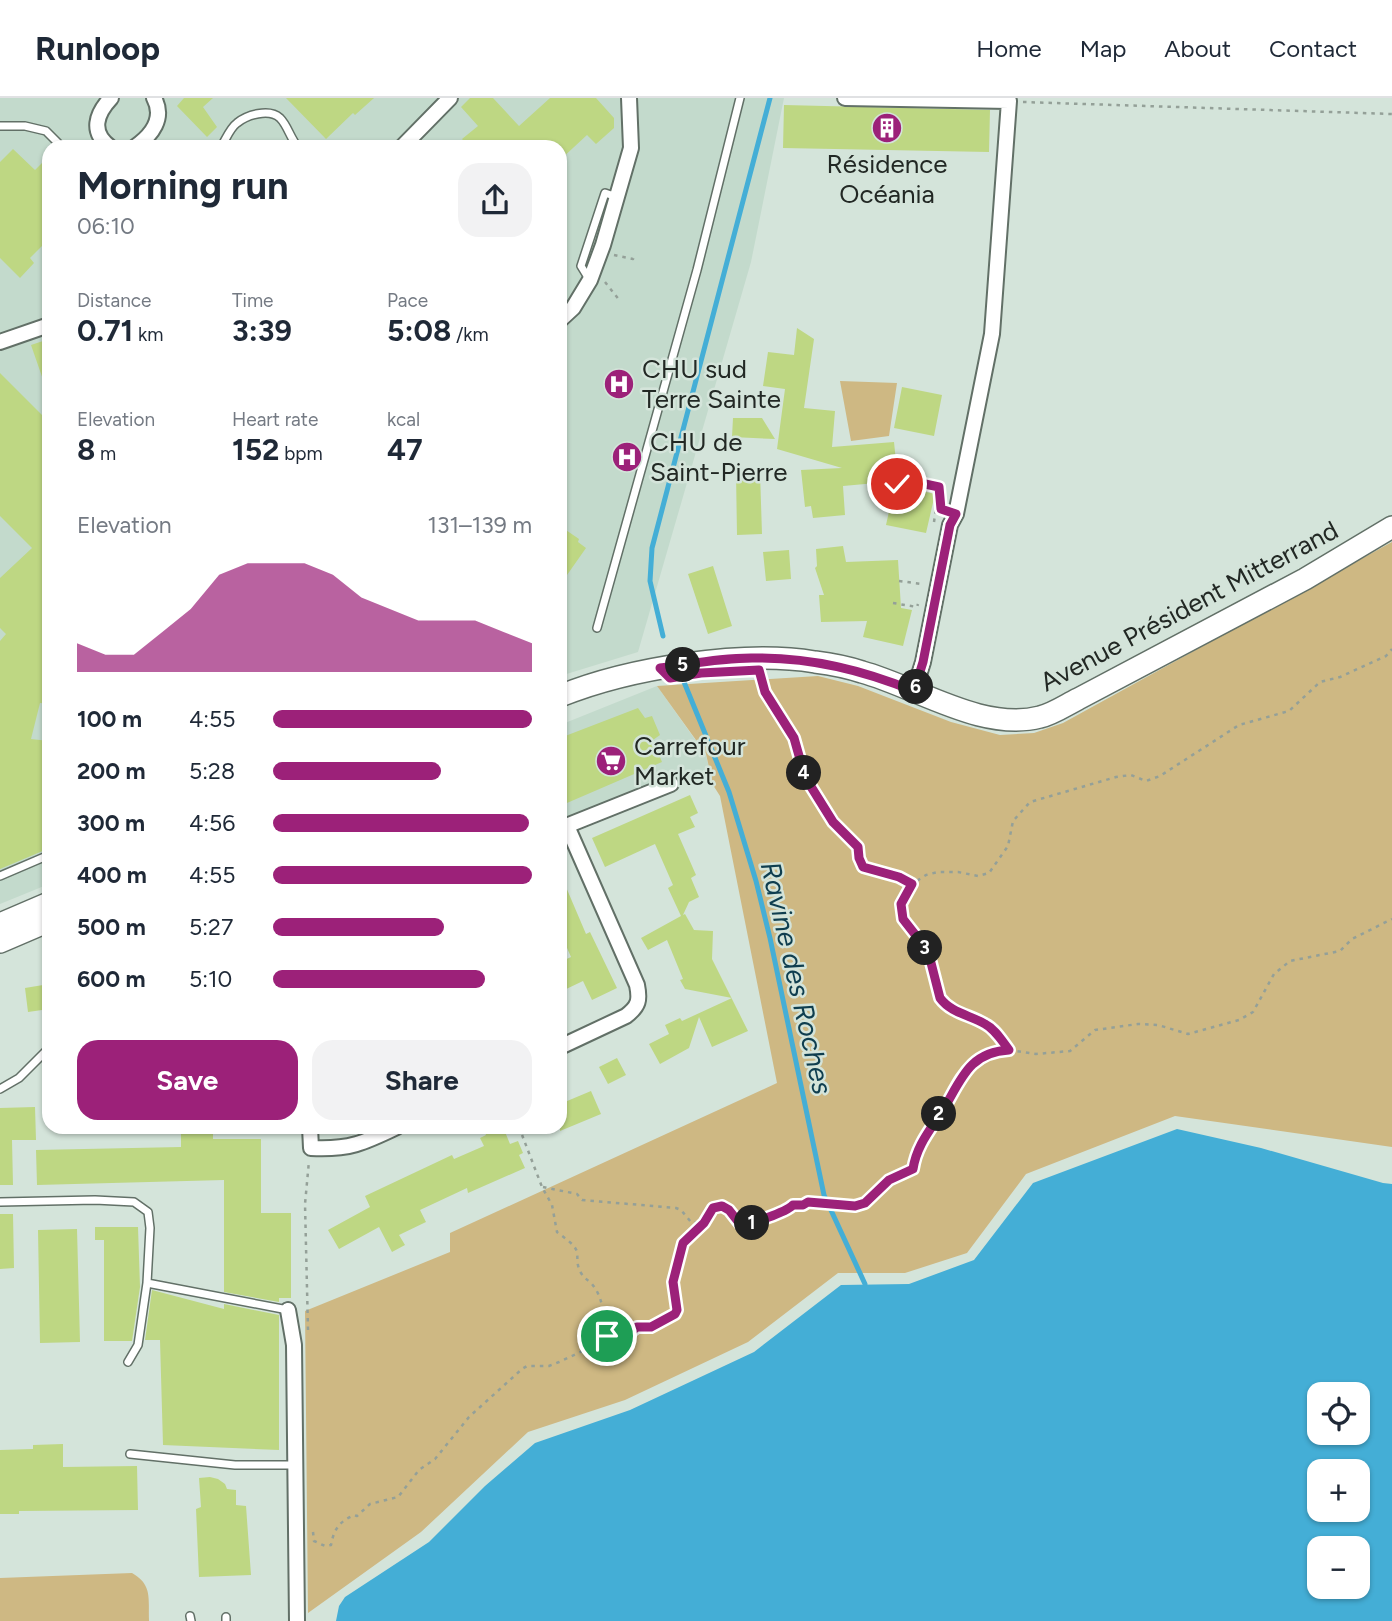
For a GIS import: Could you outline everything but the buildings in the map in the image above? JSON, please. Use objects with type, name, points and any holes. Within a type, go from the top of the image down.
[{"type":"main road","name":"Avenue Président Mitterrand","points":[[567,694],[660,668],[754,657],[814,661],[863,672],[975,713],[1005,721],[1040,717],[1305,579],[1392,527]]},
{"type":"main road","points":[[0,924],[42,906]]},
{"type":"main road","points":[[0,942],[42,924]]},
{"type":"street","points":[[101,140],[97,119],[111,98]]},
{"type":"street","points":[[142,140],[156,125],[159,111],[154,98]]},
{"type":"street","points":[[409,140],[450,98]]},
{"type":"street","points":[[567,314],[597,281],[631,148],[629,98]]},
{"type":"street","points":[[845,98],[1009,100],[992,334],[956,514],[950,525],[923,662],[914,691]]},
{"type":"street","points":[[0,342],[42,327]]},
{"type":"street","points":[[567,826],[671,784]]},
{"type":"street","points":[[567,833],[637,985],[640,999],[636,1008],[626,1016],[567,1044]]},
{"type":"street","points":[[310,1134],[311,1148],[336,1149],[362,1144],[383,1134]]},
{"type":"street","points":[[288,1310],[294,1345],[296,1621]]},
{"type":"lane","points":[[597,628],[697,270],[740,98]]},
{"type":"lane","points":[[225,140],[235,124],[251,115],[268,113],[277,115],[292,140]]},
{"type":"lane","points":[[0,126],[46,131],[55,140]]},
{"type":"lane","points":[[0,876],[42,858]]},
{"type":"lane","points":[[0,1089],[19,1078],[42,1055]]},
{"type":"lane","points":[[0,1202],[134,1202],[148,1212],[150,1228],[147,1283],[138,1345],[128,1362]]},
{"type":"lane","points":[[147,1283],[288,1310]]},
{"type":"lane","points":[[130,1454],[235,1465],[295,1465]]},
{"type":"path","points":[[1009,100],[1392,114]]},
{"type":"path","points":[[611,264],[614,255],[633,259],[634,253]]},
{"type":"path","points":[[608,272],[597,281],[620,301]]},
{"type":"path","points":[[870,483],[925,484],[939,487]]},
{"type":"path","points":[[939,487],[941,509],[956,514]]},
{"type":"path","points":[[934,525],[939,487]]},
{"type":"path","points":[[899,581],[922,584],[924,575]]},
{"type":"path","points":[[893,603],[917,607],[920,595]]},
{"type":"path","points":[[1009,1050],[988,1025],[954,1011],[940,998],[928,951],[903,919],[901,904],[912,884],[926,875],[938,872],[978,876],[989,873],[1008,846],[1013,821],[1030,803],[1116,777],[1131,775],[1146,781],[1160,776],[1239,725],[1289,711],[1320,682],[1340,677],[1386,656],[1392,649]]},
{"type":"path","points":[[759,670],[765,692],[794,738],[805,777],[833,822],[858,847],[863,867],[899,877],[912,884]]},
{"type":"path","points":[[312,1526],[314,1541],[325,1546],[331,1545],[336,1527],[344,1520],[357,1516],[370,1504],[398,1497],[419,1470],[435,1459],[470,1418],[527,1366],[549,1366],[589,1348],[607,1336],[632,1331],[637,1327],[651,1327],[675,1314],[677,1310],[673,1282],[683,1243],[704,1223],[713,1208],[722,1206],[729,1210],[740,1224],[748,1225],[788,1210],[793,1205],[808,1202],[855,1206],[865,1203],[889,1180],[913,1169],[919,1145],[945,1106],[962,1073],[986,1055],[1009,1050],[1036,1054],[1070,1051],[1095,1030],[1147,1023],[1188,1034],[1239,1020],[1253,1012],[1274,974],[1290,961],[1340,951],[1352,939],[1392,919]]},
{"type":"path","points":[[522,1134],[542,1187],[552,1205],[557,1232],[571,1243],[577,1252],[576,1261],[582,1276],[592,1284],[606,1311],[604,1323],[607,1336]]},
{"type":"path","points":[[308,1335],[305,1204],[311,1148]]},
{"type":"path","points":[[542,1187],[577,1194],[582,1200],[676,1208],[691,1222],[704,1223]]},
{"type":"shaded area","name":"CHU de Saint-Pierre","points":[[0,98],[784,98],[751,262],[638,652],[567,674],[567,140],[42,140],[42,887],[0,904]]},
{"type":"shaded area","points":[[840,381],[897,383],[889,436],[851,441]]},
{"type":"shaded area","points":[[1392,542],[1392,1147],[1175,1116],[1026,1174],[967,1253],[905,1273],[838,1273],[748,1342],[625,1400],[528,1432],[421,1532],[308,1613],[305,1311],[450,1252],[450,1233],[777,1083],[720,796],[713,785],[706,754],[657,686],[818,676],[858,686],[951,722],[1000,735],[1034,733],[1063,723]]},
{"type":"shaded area","points":[[657,686],[706,755],[713,785],[696,777],[567,834],[567,722]]},
{"type":"shaded area","points":[[132,1573],[146,1588],[149,1621],[0,1621],[0,1578]]},
{"type":"water","points":[[1177,1129],[1261,1148],[1392,1184],[1392,1621],[336,1621],[339,1606],[345,1597],[429,1542],[485,1486],[535,1443],[630,1410],[754,1352],[841,1285],[909,1284],[974,1260],[1033,1183]]},
{"type":"waterway","name":"Ravine des Roches","points":[[663,636],[650,581],[652,548],[770,98]]},
{"type":"waterway","name":"Ravine des Roches","points":[[684,682],[729,792],[756,881],[824,1195],[865,1284]]},
{"type":"place","name":"Résidence Océania","points":[[887,128]]},
{"type":"place","name":"CHU sud Terre Sainte","points":[[619,384]]},
{"type":"place","name":"CHU de Saint-Pierre","points":[[627,457]]},
{"type":"place","name":"Carrefour Market","points":[[611,761]]},
{"type":"route","points":[[607,1336],[632,1331],[637,1327],[651,1327],[675,1314],[677,1310],[673,1282],[683,1243],[704,1223],[713,1208],[722,1206],[729,1210],[740,1224],[748,1225],[788,1210],[793,1205],[808,1202],[855,1206],[865,1203],[889,1180],[913,1169],[916,1150],[945,1106],[962,1073],[986,1055],[1009,1050],[988,1025],[954,1011],[940,998],[928,951],[903,919],[901,904],[912,884],[899,877],[863,867],[858,847],[833,822],[805,777],[794,738],[765,692],[759,670],[701,673],[670,678],[660,668],[754,657],[814,661],[863,672],[914,691],[923,662],[950,525],[956,514],[941,509],[939,487],[897,484]]}]
